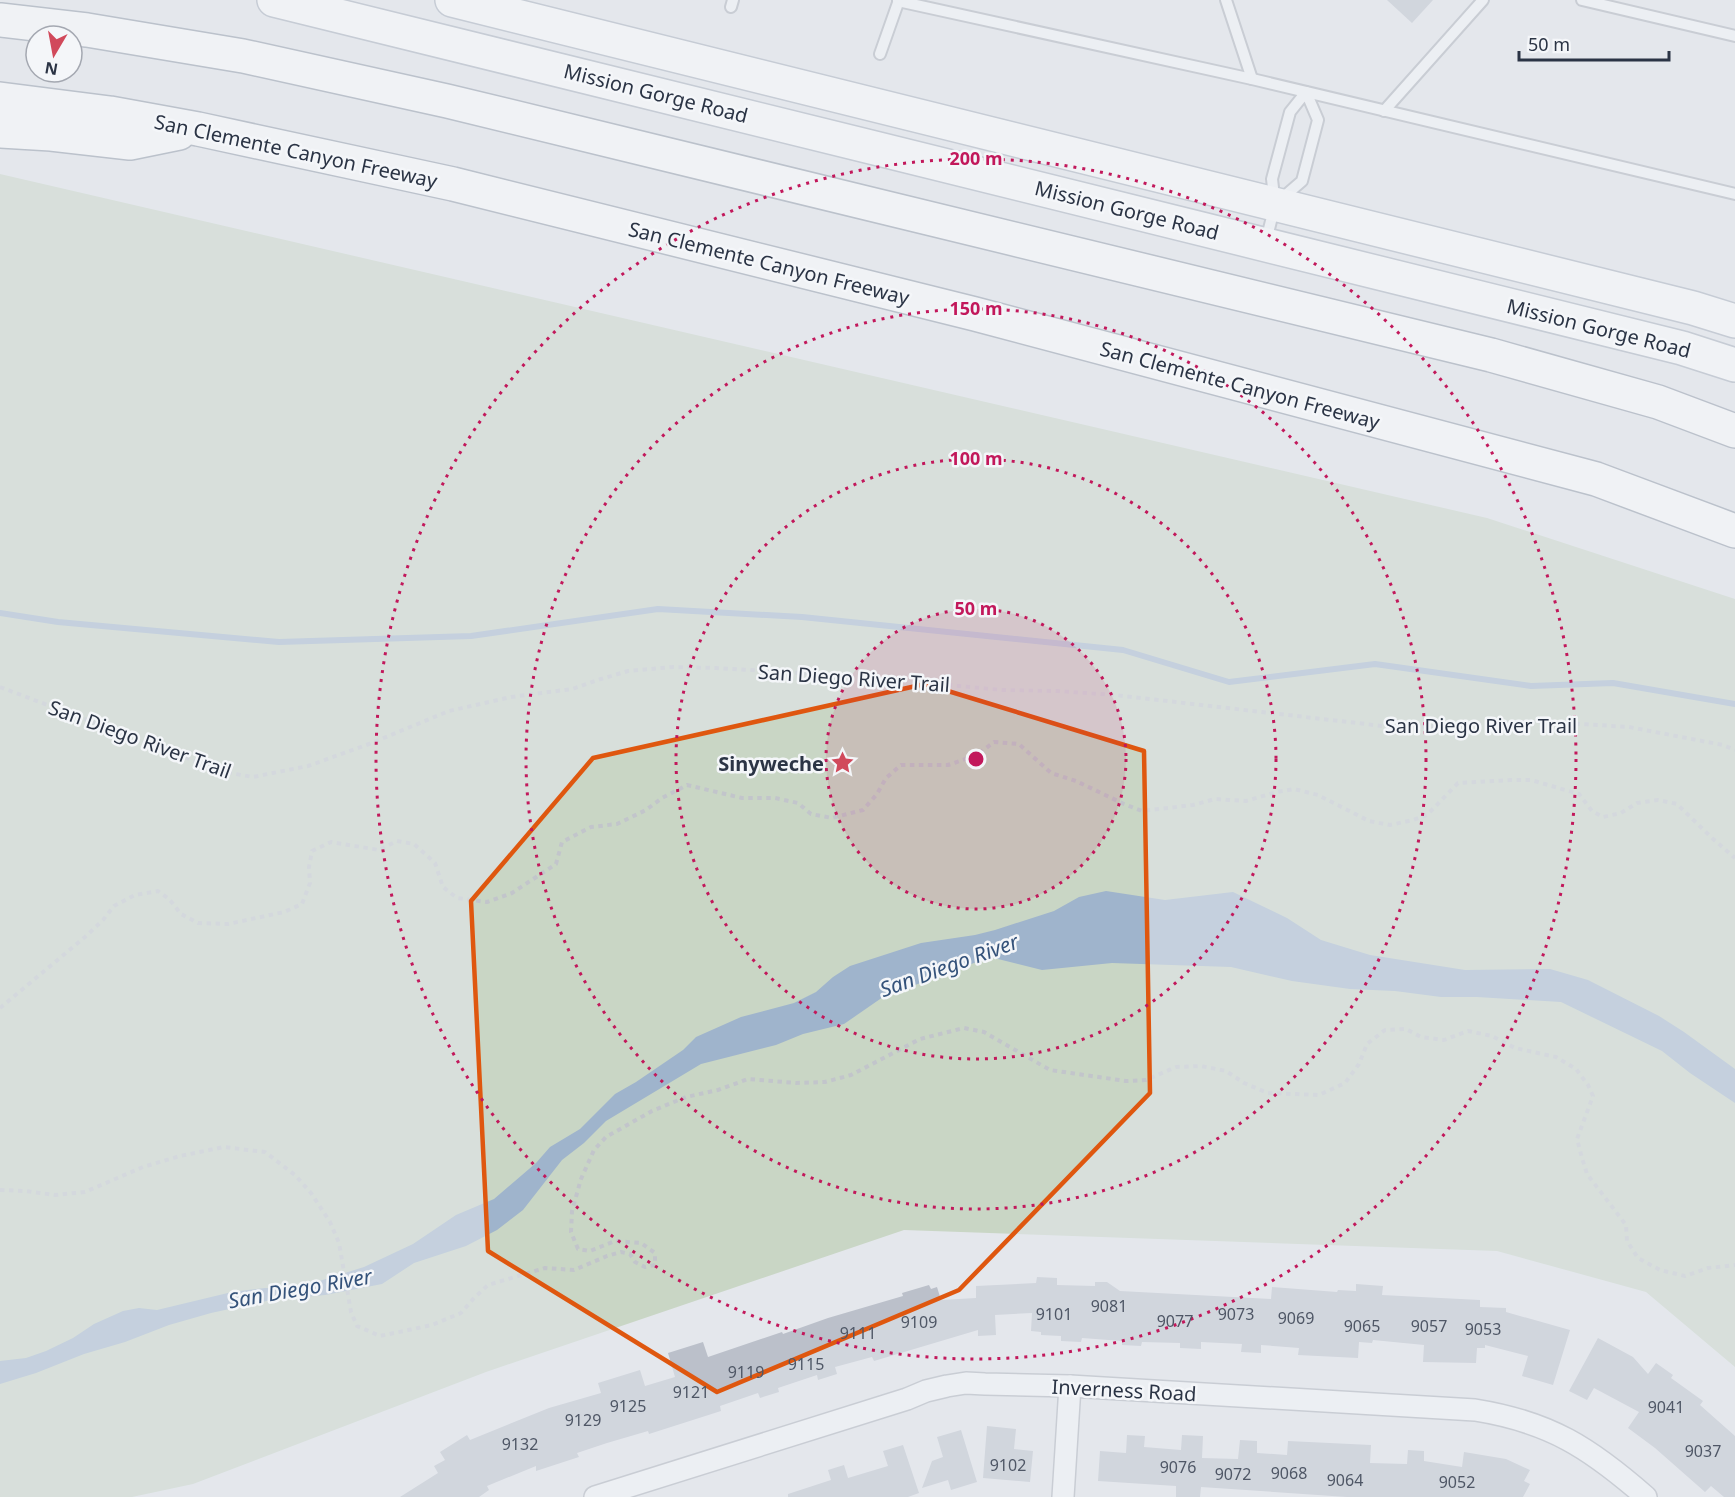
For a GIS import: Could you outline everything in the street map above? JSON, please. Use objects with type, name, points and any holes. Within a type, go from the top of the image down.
[{"type":"main road","points":[[13,0],[87,30]]},
{"type":"main road","name":"Mission Gorge Road","points":[[274,0],[360,10],[788,125],[1682,348],[1735,364]]},
{"type":"main road","name":"Mission Gorge Road","points":[[452,0],[1693,308],[1735,321]]},
{"type":"main road","points":[[0,20],[87,30],[243,56],[447,101],[1491,355],[1658,402],[1735,431]]},
{"type":"main road","name":"San Clemente Canyon Freeway","points":[[0,99],[110,113],[198,129],[453,184],[986,317],[1596,479],[1735,531]]},
{"type":"main road","points":[[0,132],[51,134],[130,142],[198,129]]},
{"type":"street","name":"Inverness Road","points":[[595,1497],[947,1386],[966,1383],[1070,1386],[1475,1410],[1537,1425],[1578,1444],[1608,1464],[1646,1497]]},
{"type":"street","points":[[1063,1497],[1070,1386]]},
{"type":"lane","points":[[880,54],[898,0],[1252,78],[1735,194]]},
{"type":"lane","points":[[1226,0],[1252,78]]},
{"type":"lane","points":[[1384,111],[1483,0]]},
{"type":"lane","points":[[1582,0],[1735,36]]},
{"type":"lane","points":[[1275,204],[1302,181],[1318,120],[1306,92]]},
{"type":"lane","points":[[1265,245],[1275,204],[1272,179],[1290,112],[1306,92]]},
{"type":"path","name":"San Diego River Trail","points":[[0,687],[224,772],[253,777],[308,766],[449,711],[511,697],[573,689],[628,672],[672,667],[852,676],[1002,690],[1115,695],[1400,728],[1516,722],[1620,727],[1723,745],[1735,750]]},
{"type":"path","points":[[0,1008],[103,921],[114,906],[135,895],[158,891],[169,899],[182,914],[198,924],[228,924],[284,912],[302,904],[310,883],[309,867],[312,851],[331,842],[379,850],[397,841],[414,844],[435,862],[443,887],[457,898],[487,902],[512,893],[556,864],[562,842],[591,826],[617,824],[646,810],[687,784],[742,798],[775,798],[798,803],[812,814],[831,818],[863,810],[878,794],[886,778],[901,765],[948,765],[977,755],[994,742],[1019,744],[1051,773],[1076,781],[1142,811],[1193,805],[1215,799],[1246,801],[1294,789],[1318,795],[1369,821],[1390,825],[1427,815],[1458,783],[1510,780],[1530,780],[1579,794],[1592,810],[1603,817],[1621,813],[1636,803],[1658,800],[1677,804],[1735,858]]},
{"type":"path","points":[[0,1190],[55,1195],[85,1192],[143,1167],[180,1156],[224,1147],[265,1152],[295,1175],[311,1193],[330,1222],[339,1243],[351,1312],[357,1326],[381,1336],[432,1324],[461,1313],[489,1285],[545,1268],[574,1270],[621,1252],[630,1254],[635,1262],[645,1268],[655,1265],[655,1253],[641,1243],[615,1241],[590,1251],[578,1249],[571,1232],[572,1211],[581,1179],[594,1150],[606,1137],[651,1111],[686,1097],[718,1090],[748,1079],[796,1083],[825,1082],[851,1075],[920,1039],[964,1028],[984,1032],[1050,1070],[1126,1081],[1146,1080],[1176,1067],[1201,1066],[1226,1071],[1244,1083],[1269,1093],[1320,1095],[1345,1083],[1359,1064],[1367,1044],[1384,1030],[1406,1029],[1421,1037],[1444,1040],[1468,1031],[1492,1036],[1515,1048],[1556,1057],[1576,1069],[1588,1085],[1593,1096],[1577,1139],[1582,1158],[1587,1174],[1626,1225],[1627,1241],[1638,1258],[1660,1270],[1685,1276],[1708,1268],[1735,1265]]},
{"type":"highlighted area","points":[[925,684],[1144,751],[1150,1093],[959,1290],[717,1392],[488,1251],[471,901],[593,758]]},
{"type":"green space","points":[[0,174],[1487,518],[1735,599],[1735,1367],[1646,1292],[1497,1251],[904,1230],[486,1372],[193,1484],[132,1497],[0,1497]]},
{"type":"water","name":"San Diego River","points":[[1106,891],[1165,900],[1233,892],[1287,918],[1321,940],[1370,955],[1465,970],[1550,969],[1588,980],[1659,1016],[1735,1069],[1735,1103],[1662,1051],[1561,1002],[1441,997],[1395,991],[1350,989],[1292,981],[1231,967],[1112,963],[1042,970],[990,957],[883,997],[844,1024],[803,1034],[776,1045],[701,1064],[606,1121],[584,1143],[562,1160],[523,1210],[497,1230],[466,1246],[414,1263],[382,1284],[325,1295],[271,1300],[211,1313],[169,1325],[0,1384],[0,1361],[26,1358],[46,1351],[73,1338],[94,1324],[123,1311],[139,1308],[157,1310],[232,1292],[265,1288],[294,1289],[364,1267],[413,1244],[456,1215],[494,1199],[536,1163],[550,1147],[580,1129],[615,1094],[683,1050],[696,1037],[741,1017],[794,1003],[816,992],[850,966],[921,943],[995,930],[1054,911],[1079,897]]},
{"type":"building","points":[[1387,0],[1433,0],[1412,23]]},
{"type":"building","points":[[1037,1277],[1057,1278],[1057,1285],[1095,1286],[1095,1282],[1107,1282],[1120,1291],[1271,1299],[1272,1287],[1337,1292],[1338,1290],[1356,1291],[1356,1284],[1383,1286],[1382,1295],[1480,1300],[1480,1307],[1506,1308],[1506,1312],[1570,1330],[1553,1385],[1522,1376],[1528,1356],[1485,1345],[1485,1348],[1477,1348],[1476,1363],[1423,1362],[1424,1345],[1373,1340],[1372,1343],[1359,1342],[1358,1358],[1298,1355],[1299,1348],[1261,1345],[1261,1353],[1241,1352],[1242,1344],[1201,1342],[1201,1349],[1180,1348],[1180,1343],[1142,1342],[1141,1346],[1122,1345],[1122,1341],[1082,1338],[1081,1342],[1061,1341],[1061,1336],[1041,1335],[1041,1332],[1031,1331],[1032,1313],[995,1315],[996,1335],[978,1336],[978,1330],[874,1361],[872,1357],[835,1367],[837,1374],[818,1380],[817,1375],[778,1388],[779,1392],[760,1398],[758,1393],[720,1406],[721,1411],[649,1434],[648,1431],[607,1443],[577,1453],[579,1457],[536,1471],[536,1466],[487,1486],[489,1490],[479,1497],[400,1497],[438,1473],[434,1466],[445,1460],[440,1452],[467,1435],[470,1440],[549,1408],[601,1393],[598,1383],[640,1370],[645,1386],[675,1377],[668,1353],[703,1342],[708,1357],[903,1296],[902,1293],[929,1285],[931,1289],[937,1287],[941,1300],[976,1298],[976,1286],[1036,1283]]},
{"type":"building","points":[[1598,1338],[1633,1357],[1648,1374],[1656,1363],[1673,1375],[1671,1378],[1703,1401],[1700,1405],[1735,1436],[1735,1497],[1724,1497],[1711,1486],[1705,1492],[1655,1448],[1628,1428],[1639,1412],[1594,1388],[1587,1400],[1569,1391]]},
{"type":"building","points":[[987,1426],[1016,1429],[1014,1449],[1033,1451],[1030,1482],[983,1478]]},
{"type":"building","points":[[961,1430],[977,1482],[951,1490],[948,1480],[922,1488],[932,1461],[943,1457],[937,1437]]},
{"type":"building","points":[[1127,1435],[1145,1436],[1144,1447],[1181,1450],[1182,1435],[1203,1436],[1202,1458],[1238,1459],[1240,1440],[1257,1441],[1257,1453],[1287,1455],[1288,1441],[1371,1445],[1370,1463],[1407,1464],[1408,1450],[1424,1451],[1424,1461],[1462,1467],[1464,1452],[1506,1459],[1530,1470],[1524,1481],[1530,1484],[1523,1497],[1347,1497],[1201,1487],[1200,1497],[1176,1497],[1176,1486],[1098,1481],[1100,1451],[1126,1453]]},
{"type":"building","points":[[903,1445],[919,1493],[908,1497],[788,1497],[788,1494],[831,1480],[828,1470],[844,1465],[848,1478],[888,1466],[883,1451]]},
{"type":"waterway","points":[[0,613],[58,622],[279,642],[471,636],[658,609],[802,617],[1123,650],[1229,682],[1375,664],[1531,686],[1613,683],[1735,704]]},
{"type":"place","name":"Sinyweche","points":[[842,763]]}]
